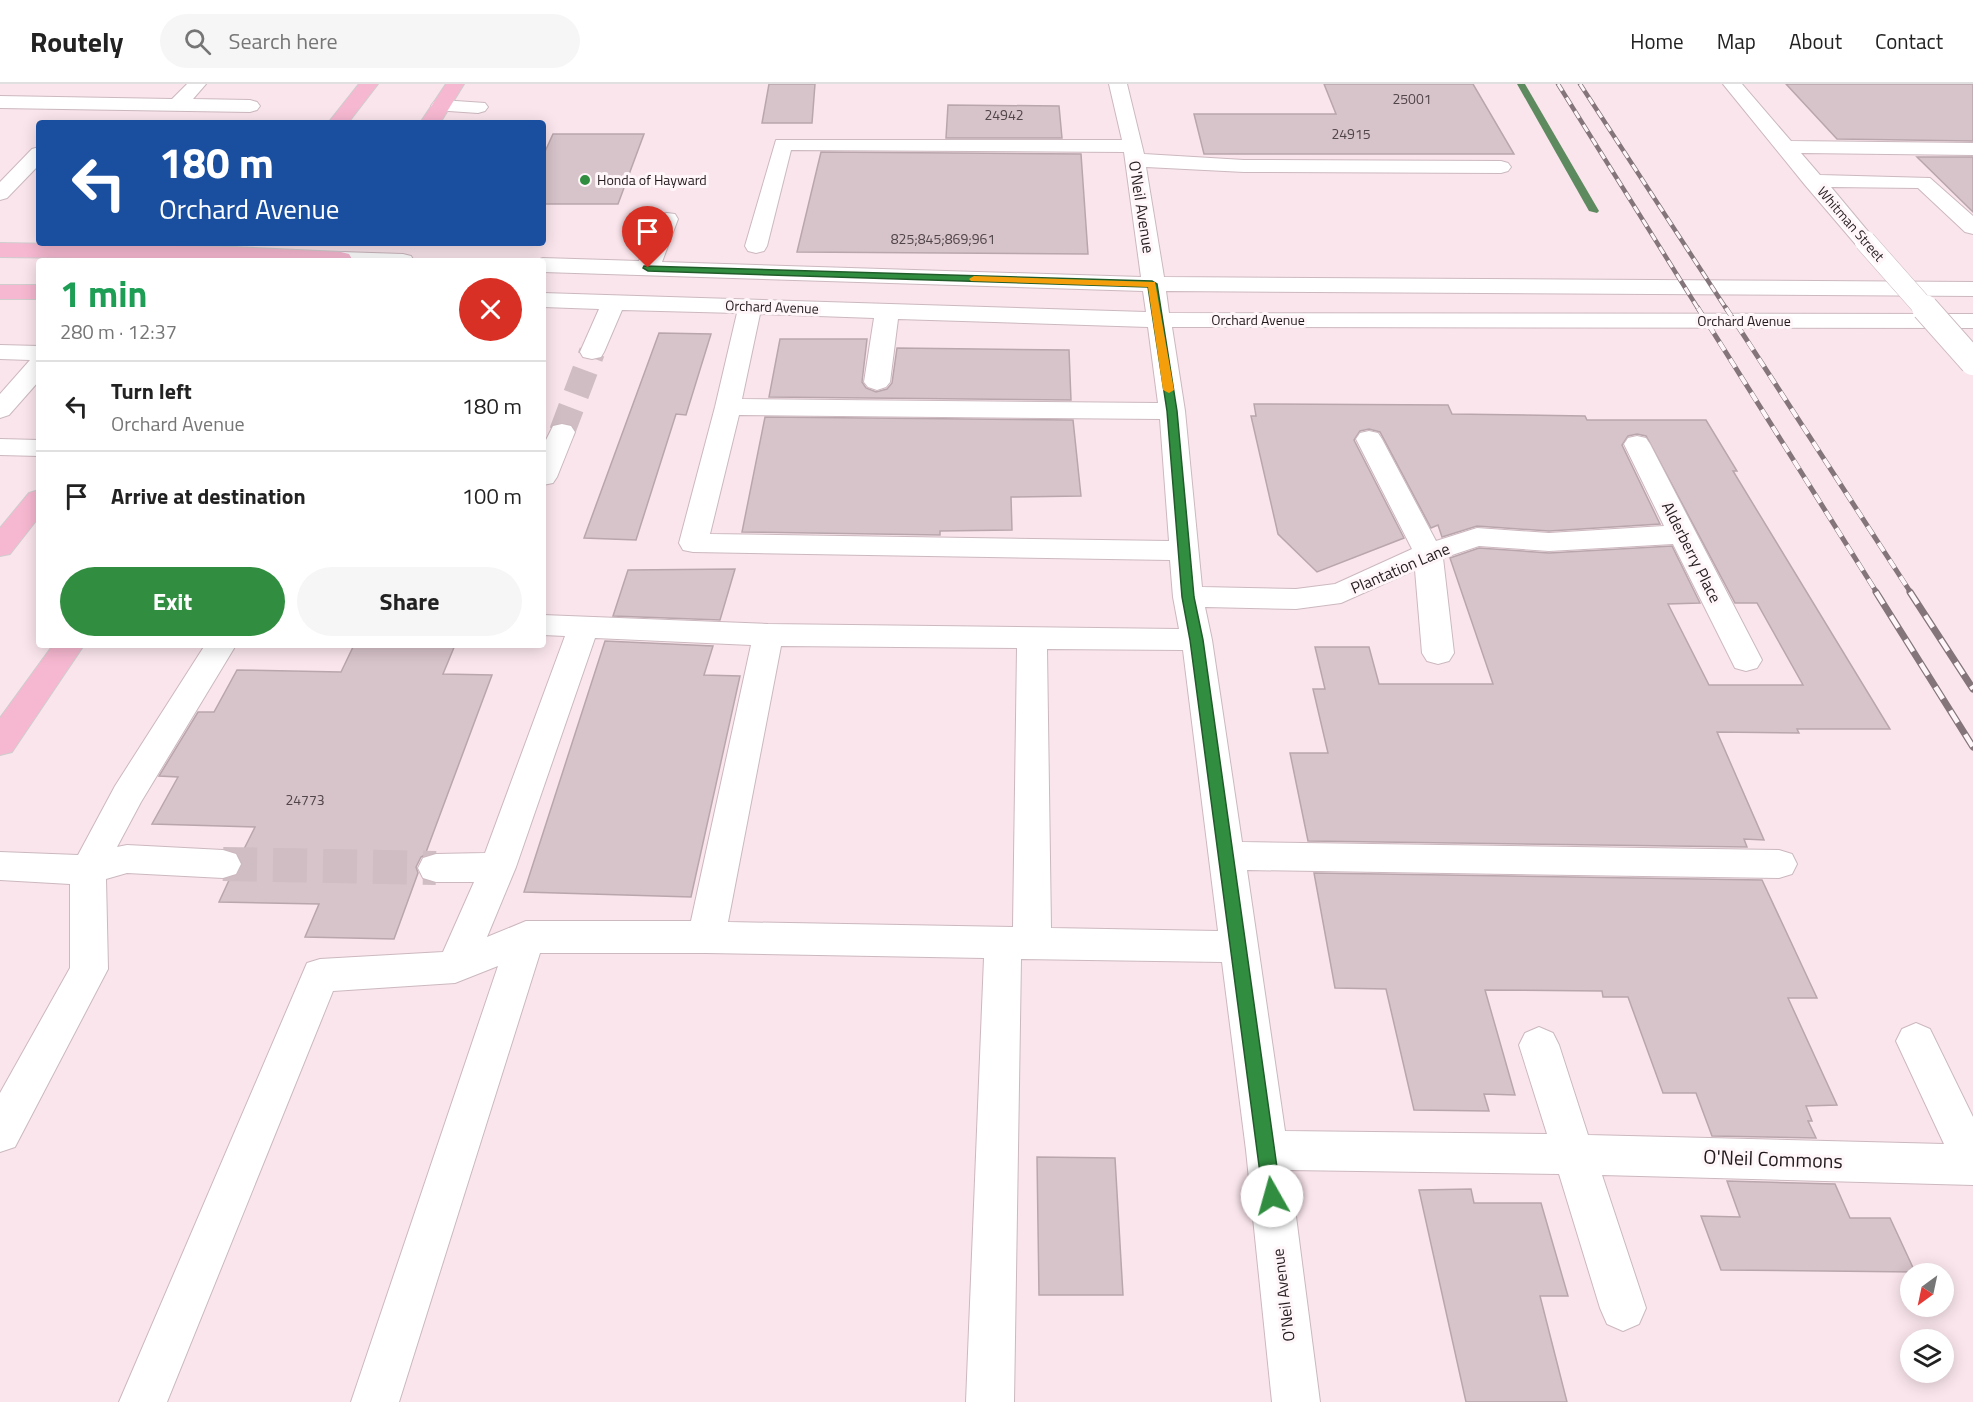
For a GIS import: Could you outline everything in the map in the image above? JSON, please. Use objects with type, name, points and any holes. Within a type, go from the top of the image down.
[{"type":"main road","points":[[340,120],[369,84]]},
{"type":"main road","points":[[432,120],[455,84]]},
{"type":"main road","points":[[0,250],[344,254]]},
{"type":"main road","points":[[0,292],[36,292]]},
{"type":"main road","points":[[0,547],[36,503]]},
{"type":"main road","points":[[0,743],[67,648]]},
{"type":"street","points":[[177,105],[197,84]]},
{"type":"street","name":"O'Neil Avenue","points":[[1118,84],[1134,153],[1172,411],[1188,597],[1197,640],[1266,1150],[1296,1402]]},
{"type":"street","name":"Whitman Street","points":[[1732,84],[1812,181],[1973,362]]},
{"type":"street","points":[[0,102],[250,106]]},
{"type":"street","points":[[441,106],[478,107]]},
{"type":"street","points":[[756,246],[783,144],[1134,153],[1244,166],[1501,168]]},
{"type":"street","points":[[1785,147],[1973,149]]},
{"type":"street","points":[[0,194],[36,156]]},
{"type":"street","points":[[1812,181],[1923,182],[1973,227]]},
{"type":"street","points":[[648,268],[668,219]]},
{"type":"street","points":[[344,254],[378,258]]},
{"type":"street","name":"Orchard Avenue","points":[[546,265],[1152,284],[1973,289]]},
{"type":"street","name":"Orchard Avenue","points":[[546,300],[1158,320],[1973,321]]},
{"type":"street","points":[[592,352],[614,303]]},
{"type":"street","points":[[750,307],[728,407],[693,543],[1184,551]]},
{"type":"street","points":[[877,382],[888,311]]},
{"type":"street","points":[[0,352],[36,353]]},
{"type":"street","points":[[0,410],[36,368]]},
{"type":"street","points":[[728,407],[1172,411]]},
{"type":"street","points":[[546,470],[562,432]]},
{"type":"street","points":[[1369,439],[1428,552],[1438,653]]},
{"type":"street","name":"Alderberry Place","points":[[1637,444],[1746,660]]},
{"type":"street","points":[[0,447],[36,448]]},
{"type":"street","name":"Plantation Lane","points":[[1188,597],[1296,599],[1341,593],[1428,552],[1477,537],[1549,542],[1683,534]]},
{"type":"street","points":[[546,625],[768,635],[1197,640]]},
{"type":"street","points":[[455,967],[498,867],[584,626]]},
{"type":"street","points":[[706,937],[768,635]]},
{"type":"street","points":[[990,1402],[1032,638]]},
{"type":"street","points":[[0,1133],[89,969],[88,870],[127,795],[219,648]]},
{"type":"street","points":[[1225,856],[1779,864]]},
{"type":"street","points":[[0,866],[88,870],[127,859],[223,864]]},
{"type":"street","points":[[436,868],[498,867]]},
{"type":"street","points":[[375,1402],[526,937]]},
{"type":"street","points":[[143,1402],[320,975],[455,967],[526,937],[706,937],[1237,947]]},
{"type":"street","name":"O'Neil Commons","points":[[1266,1150],[1973,1163],[1916,1041]]},
{"type":"street","points":[[1539,1045],[1623,1308]]},
{"type":"building","points":[[769,84],[815,84],[812,123],[762,123]]},
{"type":"building","points":[[1324,84],[1473,84],[1514,154],[1204,154],[1194,114],[1336,114]]},
{"type":"building","points":[[1786,84],[1973,84],[1973,141],[1837,139]]},
{"type":"building","points":[[948,105],[1059,106],[1062,138],[946,138]]},
{"type":"building","name":"Honda of Hayward","points":[[553,134],[644,134],[618,204],[546,204],[546,149]]},
{"type":"building","points":[[821,152],[1081,154],[1088,254],[797,252]]},
{"type":"building","points":[[1917,157],[1973,157],[1973,212]]},
{"type":"building","points":[[659,333],[711,334],[686,415],[676,414],[636,540],[584,538]]},
{"type":"building","points":[[780,339],[867,339],[862,382],[866,388],[876,392],[887,389],[892,383],[897,348],[1069,350],[1071,400],[769,397]]},
{"type":"building","points":[[1254,404],[1448,405],[1452,414],[1585,416],[1587,420],[1706,420],[1737,471],[1733,471],[1890,729],[1797,729],[1799,733],[1717,732],[1764,840],[1744,839],[1747,847],[1308,841],[1290,753],[1328,753],[1313,689],[1325,689],[1315,647],[1369,647],[1379,684],[1493,684],[1450,558],[1479,548],[1549,553],[1672,546],[1700,603],[1668,604],[1709,685],[1803,685],[1757,603],[1735,603],[1646,436],[1637,434],[1628,436],[1622,445],[1660,524],[1549,531],[1477,526],[1442,537],[1438,525],[1431,528],[1380,432],[1369,429],[1360,431],[1354,440],[1404,538],[1317,572],[1278,534],[1251,416],[1256,416]]},
{"type":"building","points":[[765,417],[1073,420],[1081,496],[1011,497],[1012,530],[940,531],[940,535],[742,532]]},
{"type":"building","points":[[735,569],[720,620],[613,616],[628,570]]},
{"type":"building","points":[[605,641],[713,646],[704,675],[740,676],[691,897],[524,892]]},
{"type":"building","points":[[353,648],[454,648],[443,674],[492,675],[425,855],[421,857],[416,867],[418,873],[394,939],[305,937],[319,904],[219,902],[230,878],[238,875],[243,865],[240,857],[255,827],[152,824],[178,777],[159,776],[198,712],[214,712],[237,670],[341,672]]},
{"type":"building","points":[[1314,873],[1762,880],[1817,998],[1788,998],[1837,1105],[1806,1106],[1812,1121],[1808,1121],[1816,1138],[1712,1136],[1696,1093],[1663,1093],[1628,997],[1603,997],[1602,991],[1485,990],[1515,1095],[1484,1094],[1489,1111],[1414,1110],[1386,989],[1335,988]]},
{"type":"building","points":[[1037,1157],[1115,1158],[1123,1295],[1039,1295]]},
{"type":"building","points":[[1727,1181],[1835,1184],[1850,1218],[1890,1218],[1911,1263],[1900,1263],[1900,1272],[1721,1270],[1701,1216],[1740,1217]]},
{"type":"building","points":[[1471,1189],[1474,1203],[1541,1203],[1568,1296],[1540,1296],[1567,1402],[1466,1402],[1419,1190]]},
{"type":"waterway","points":[[1521,84],[1594,211]]},
{"type":"tunnel","points":[[562,432],[592,352]]},
{"type":"tunnel","points":[[223,864],[436,868]]},
{"type":"railway","points":[[1558,84],[1699,310]]},
{"type":"railway","points":[[1580,84],[1727,310]]},
{"type":"railway","points":[[1698,308],[1877,593]]},
{"type":"railway","points":[[1726,308],[1911,593]]},
{"type":"railway","points":[[1876,592],[1973,747]]},
{"type":"railway","points":[[1910,592],[1973,689]]},
{"type":"slow traffic","points":[[974,279],[1152,284],[1169,390]]},
{"type":"place","name":"Honda of Hayward","points":[[585,180]]},
{"type":"route","points":[[648,268],[1152,284],[1172,411],[1188,597],[1197,640],[1272,1196]]}]
